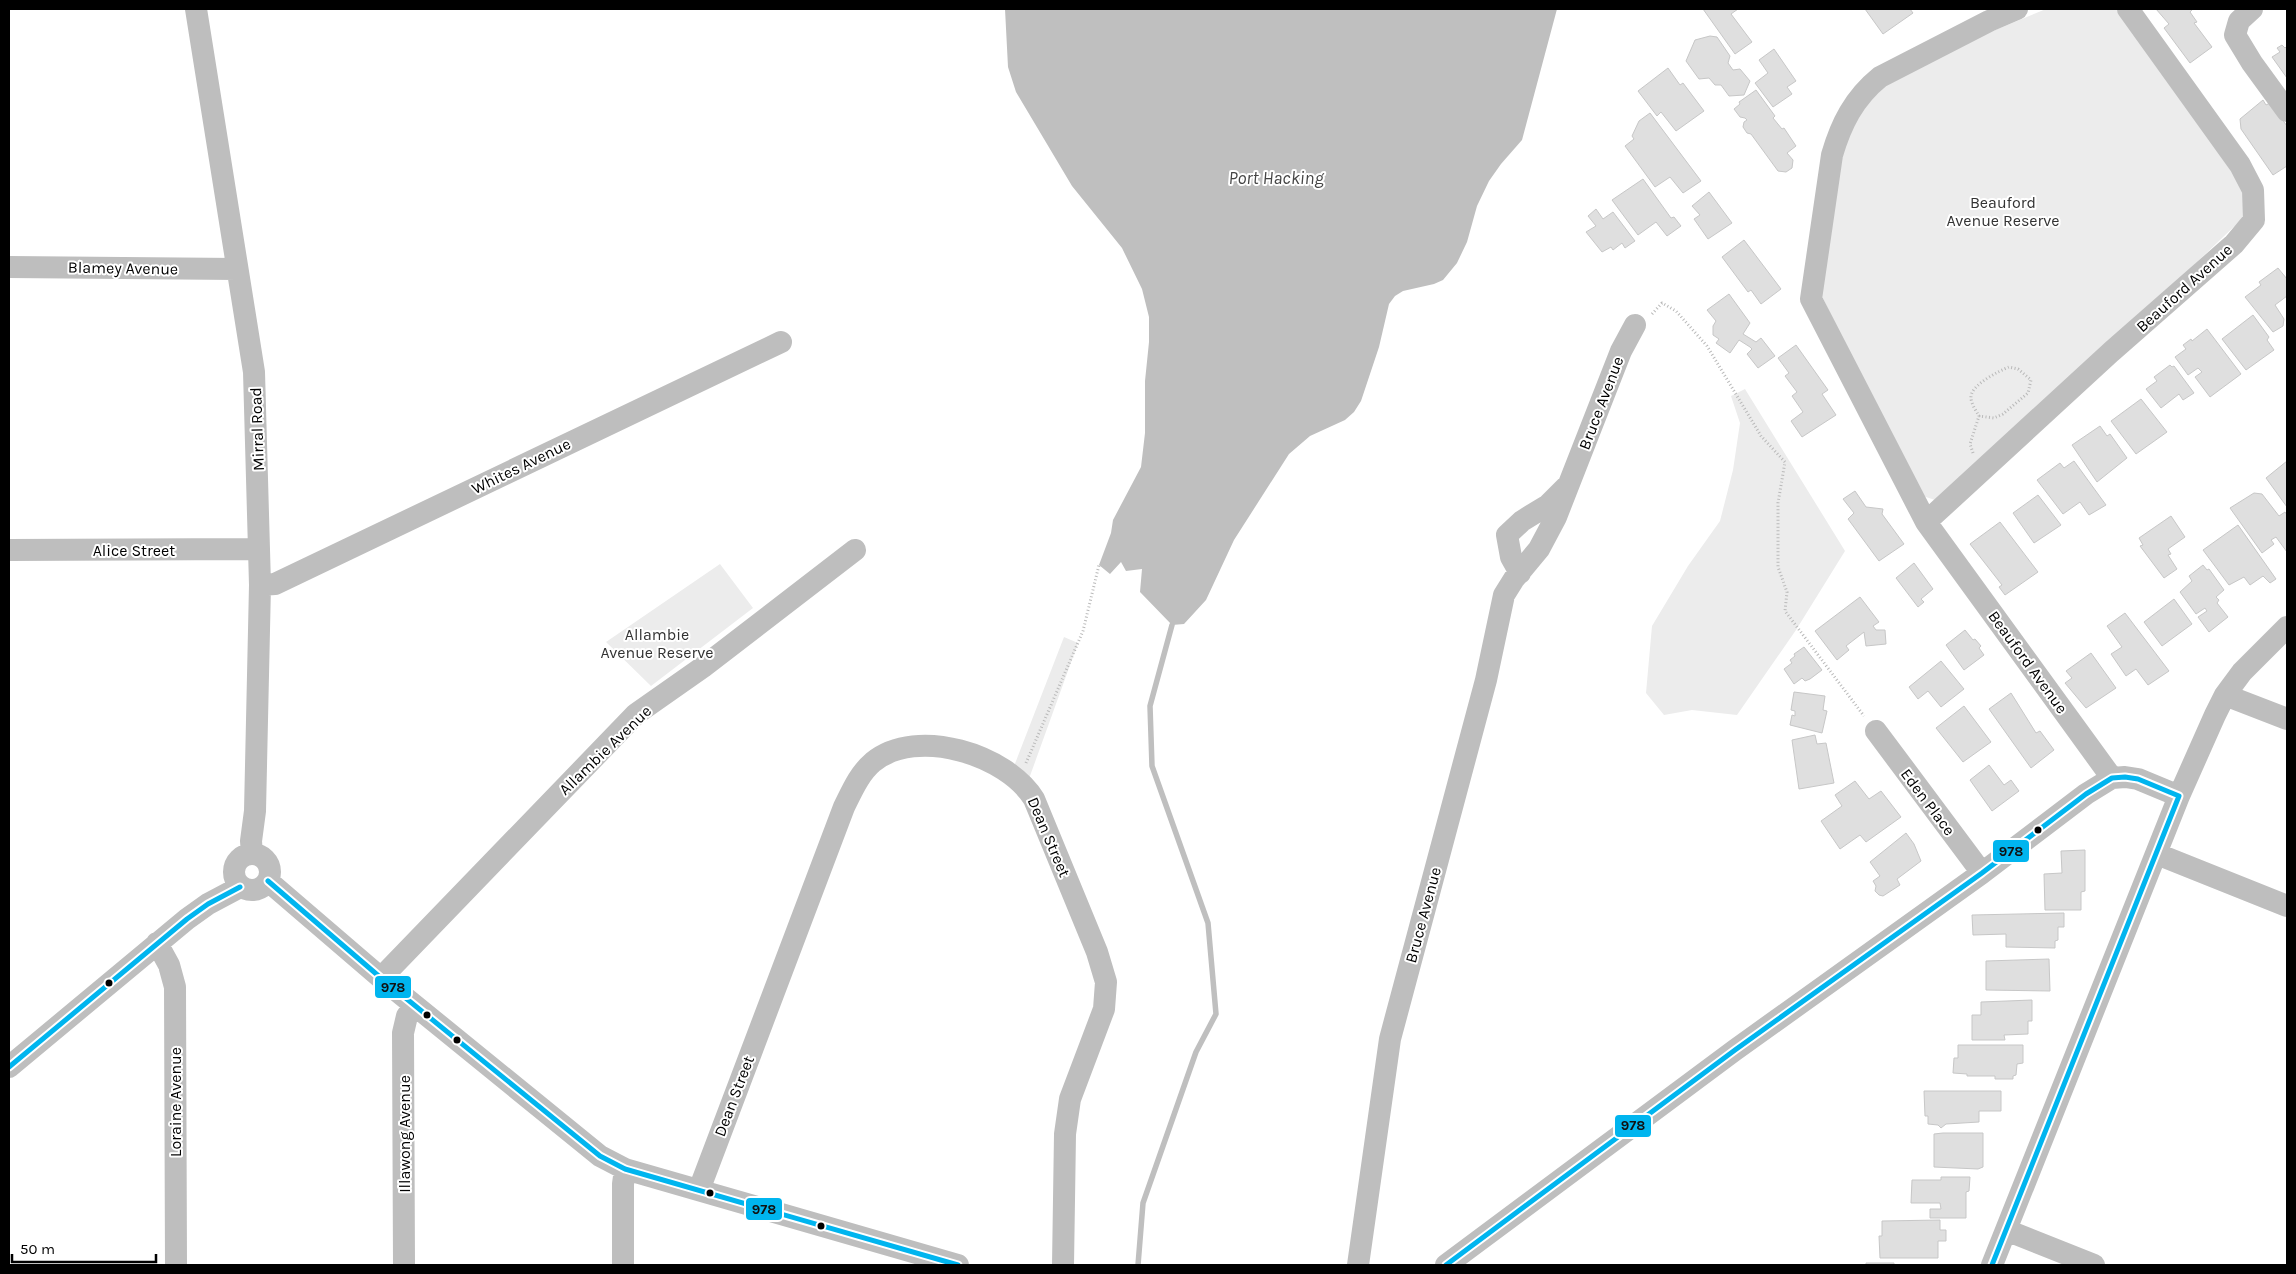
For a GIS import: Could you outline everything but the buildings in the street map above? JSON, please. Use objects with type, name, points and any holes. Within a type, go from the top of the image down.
[{"type":"street","name":"Mirral Road","points":[[196,9],[254,372],[260,586],[255,811],[251,841],[252,854]]},
{"type":"street","name":"Beauford Avenue","points":[[2018,9],[1990,20],[1880,77],[1865,89],[1849,112],[1838,135],[1832,155],[1811,299],[1926,522],[2112,778]]},
{"type":"street","name":"Beauford Avenue","points":[[1926,522],[2112,352],[2234,244],[2254,220],[2253,190],[2240,165],[2128,9]]},
{"type":"street","points":[[2252,9],[2239,21],[2235,35],[2252,63],[2287,112]]},
{"type":"street","name":"Blamey Avenue","points":[[9,267],[237,269]]},
{"type":"street","name":"Bruce Avenue","points":[[1358,1265],[1390,1039],[1486,680],[1504,595],[1539,549],[1556,517],[1621,351],[1635,325]]},
{"type":"street","name":"Whites Avenue","points":[[260,586],[275,584],[780,342]]},
{"type":"street","name":"Bruce Avenue","points":[[1520,573],[1511,557],[1507,535],[1522,521],[1548,505],[1570,483]]},
{"type":"street","name":"Alice Street","points":[[9,550],[260,549]]},
{"type":"street","name":"Allambie Avenue","points":[[381,978],[636,714],[703,667],[855,550]]},
{"type":"street","points":[[1992,1265],[2179,796],[2225,695],[2242,672],[2287,627]]},
{"type":"street","points":[[2225,695],[2287,719]]},
{"type":"street","name":"Eden Place","points":[[1876,731],[1982,873]]},
{"type":"street","name":"Dean Street","points":[[699,1190],[844,807],[858,780],[874,762],[890,752],[907,747],[929,745],[952,749],[989,761],[1018,780],[1026,787],[1034,799],[1097,952],[1106,982],[1104,1009],[1070,1099],[1065,1134],[1063,1265]]},
{"type":"street","points":[[1446,1265],[1735,1050],[1982,873],[2086,794],[2112,778],[2138,779],[2179,796]]},
{"type":"street","points":[[252,854],[259,855],[268,863],[270,875],[268,881],[255,891],[240,887],[234,878],[234,866],[241,857],[252,854]]},
{"type":"street","points":[[2157,854],[2287,906]]},
{"type":"street","points":[[268,881],[414,1006],[600,1156],[625,1169],[958,1265]]},
{"type":"street","points":[[9,1068],[157,943],[208,904],[240,887]]},
{"type":"street","name":"Loraine Avenue","points":[[157,943],[169,964],[175,987],[176,1265]]},
{"type":"street","name":"Illawong Avenue","points":[[404,1265],[403,1033],[407,1016],[414,1006]]},
{"type":"street","points":[[623,1265],[623,1184],[625,1169]]},
{"type":"street","points":[[2006,1230],[2094,1265]]},
{"type":"path","points":[[1635,325],[1654,313],[1662,303],[1676,311],[1707,346],[1762,436],[1785,462],[1778,504],[1778,567],[1787,592],[1785,611],[1876,731]]},
{"type":"path","points":[[1978,416],[1994,418],[2003,414],[2028,393],[2031,380],[2018,369],[2009,366],[1988,377],[1973,390],[1970,398],[1978,416],[1970,444],[1973,454],[1987,468]]},
{"type":"path","points":[[1018,780],[1083,631],[1099,565]]},
{"type":"green space","name":"Beauford Avenue Reserve","points":[[2046,9],[2119,9],[2244,190],[2245,216],[2050,403],[1941,502],[1920,495],[1818,288],[1838,161],[1857,115],[1896,71]]},
{"type":"green space","points":[[1745,389],[1845,551],[1796,630],[1737,715],[1692,710],[1664,715],[1646,693],[1652,626],[1688,566],[1720,521],[1733,470],[1740,423],[1731,396]]},
{"type":"green space","name":"Allambie Avenue Reserve","points":[[720,564],[753,608],[651,686],[606,642]]},
{"type":"green space","points":[[1064,637],[1078,643],[1026,787],[1011,774]]},
{"type":"water","name":"Port Hacking","points":[[1005,9],[1557,9],[1522,140],[1489,181],[1477,206],[1467,242],[1457,263],[1443,280],[1403,291],[1395,296],[1389,304],[1379,347],[1361,401],[1354,412],[1345,420],[1310,436],[1289,454],[1234,540],[1206,600],[1184,624],[1172,625],[1140,592],[1142,569],[1126,571],[1121,562],[1110,574],[1099,565],[1111,533],[1113,520],[1141,467],[1145,433],[1145,381],[1149,342],[1149,317],[1142,289],[1122,248],[1072,186],[1016,92],[1008,67]]},
{"type":"waterway","points":[[1138,1265],[1143,1203],[1196,1052],[1216,1014],[1208,923],[1152,766],[1150,706],[1172,625]]},
{"type":"transit line","name":"978","points":[[1446,1265],[1735,1050],[1982,873],[2086,794],[2112,778],[2138,779],[2179,796],[1992,1265]]},
{"type":"transit line","name":"978","points":[[268,881],[381,978],[600,1156],[625,1169],[958,1265]]},
{"type":"transit line","name":"978","points":[[9,1067],[187,919],[208,904],[240,887]]}]
